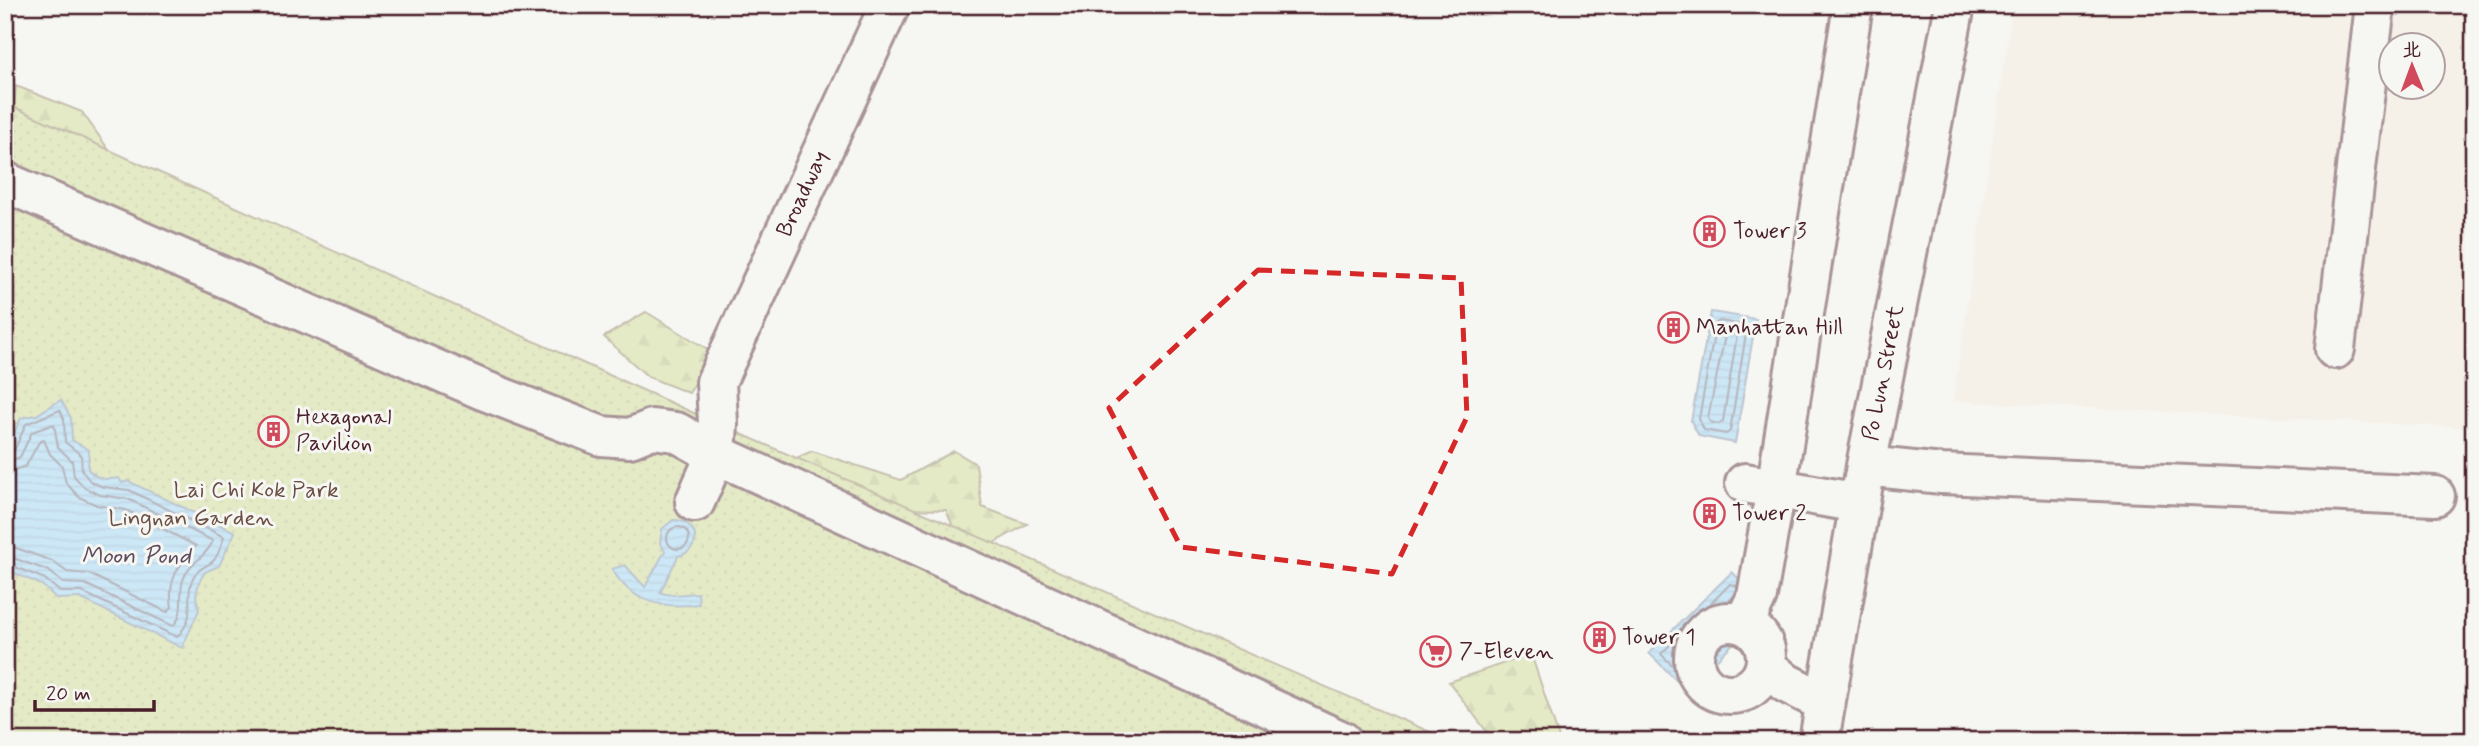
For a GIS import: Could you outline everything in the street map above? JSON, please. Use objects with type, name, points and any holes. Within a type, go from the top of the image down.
[{"type":"street","name":"Broadway","points":[[716,454],[716,382],[890,5]]},
{"type":"street","points":[[1744,624],[1757,596],[1760,486],[1853,5]]},
{"type":"street","name":"Po Lun Street","points":[[1819,741],[1859,503],[1955,5]]},
{"type":"street","points":[[2335,349],[2375,5]]},
{"type":"street","points":[[5,182],[483,390],[601,436],[630,438],[652,429],[676,432],[716,454],[1342,741]]},
{"type":"street","points":[[695,502],[716,454]]},
{"type":"street","points":[[1866,466],[1942,474],[2435,496]]},
{"type":"street","points":[[1760,486],[1859,503]]},
{"type":"street","points":[[1767,667],[1754,687],[1738,695],[1709,690],[1694,668],[1693,650],[1703,633],[1720,622],[1744,624],[1762,640],[1767,667],[1786,683],[1824,702]]},
{"type":"highlighted area","points":[[1258,270],[1461,278],[1467,417],[1392,574],[1181,547],[1109,408]]},
{"type":"shaded area","points":[[2013,5],[2474,5],[2474,428],[1953,401]]},
{"type":"green space","points":[[16,86],[82,112],[144,200],[10,142]]},
{"type":"green space","name":"Lai Chi Kok Park","points":[[5,103],[718,424],[1451,741],[5,741]]},
{"type":"green space","points":[[646,312],[714,353],[689,393],[648,377],[604,337]]},
{"type":"green space","points":[[812,451],[901,480],[954,451],[976,464],[982,507],[1027,524],[967,558],[946,510],[858,508],[778,466]]},
{"type":"green space","points":[[1531,654],[1560,741],[1494,741],[1449,682]]},
{"type":"green space","points":[[1982,734],[2087,741],[1964,741]]},
{"type":"water","points":[[1711,312],[1756,319],[1735,443],[1699,436],[1691,421]]},
{"type":"water","name":"Moon Pond","points":[[61,400],[71,418],[72,440],[89,450],[88,469],[95,475],[105,479],[119,478],[122,483],[128,481],[235,532],[219,566],[205,572],[199,582],[196,596],[199,610],[182,648],[80,598],[57,599],[42,585],[5,569],[5,452],[21,418],[36,415]]},
{"type":"water","points":[[673,520],[682,521],[693,530],[695,542],[686,553],[678,556],[660,593],[698,593],[699,604],[673,605],[649,601],[629,590],[612,569],[625,565],[645,587],[665,551],[660,543],[662,529]]},
{"type":"water","points":[[1732,572],[1762,601],[1755,622],[1700,676],[1694,670],[1680,684],[1649,653]]},
{"type":"place","name":"Tower 3","points":[[1710,232]]},
{"type":"place","name":"Manhattan Hill","points":[[1673,328]]},
{"type":"place","name":"Hexagonal Pavilion","points":[[273,431]]},
{"type":"place","name":"Tower 2","points":[[1709,514]]},
{"type":"place","name":"Tower 1","points":[[1599,638]]},
{"type":"place","name":"7-Eleven","points":[[1436,652]]},
{"type":"park label","name":"Lingnan Garden","points":[[191,519]]}]
